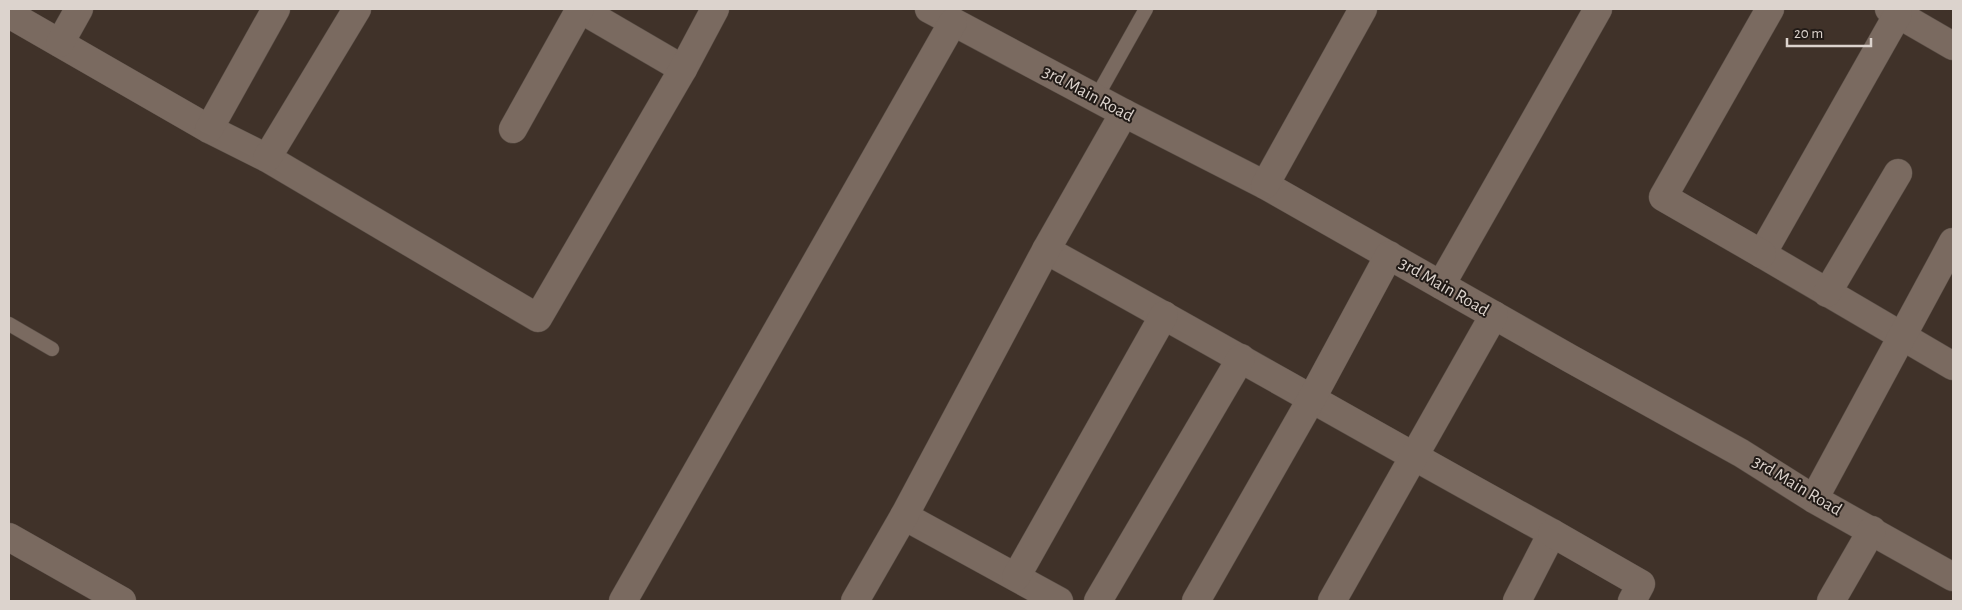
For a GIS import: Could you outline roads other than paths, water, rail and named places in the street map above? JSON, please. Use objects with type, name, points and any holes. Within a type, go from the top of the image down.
[{"type":"street","points":[[60,43],[79,9]]},
{"type":"street","points":[[210,129],[276,9]]},
{"type":"street","points":[[267,158],[357,9]]},
{"type":"street","points":[[512,129],[580,9],[683,68]]},
{"type":"street","points":[[9,14],[210,129],[267,158],[538,318],[683,68],[715,9]]},
{"type":"street","name":"3rd Main Road","points":[[929,9],[1124,113],[1265,185],[1741,453],[1814,498],[1953,577]]},
{"type":"street","points":[[1265,185],[1363,9]]},
{"type":"street","points":[[1441,285],[1598,9]]},
{"type":"street","points":[[1770,9],[1663,197],[1953,366]]},
{"type":"street","points":[[1762,254],[1894,11],[1953,46]]},
{"type":"street","points":[[623,601],[953,22]]},
{"type":"street","points":[[855,601],[904,516],[1046,250],[1124,113]]},
{"type":"street","points":[[1827,293],[1898,173]]},
{"type":"street","points":[[1814,498],[1953,242]]},
{"type":"street","points":[[1046,250],[1414,457],[1552,532],[1641,584],[1632,601]]},
{"type":"street","points":[[1196,601],[1312,398],[1389,255]]},
{"type":"street","points":[[1016,577],[1164,315]]},
{"type":"street","points":[[1332,601],[1494,315]]},
{"type":"street","points":[[1098,601],[1241,358]]},
{"type":"street","points":[[904,516],[1059,601]]},
{"type":"street","points":[[1831,601],[1872,530]]},
{"type":"street","points":[[1517,601],[1552,532]]},
{"type":"street","points":[[9,538],[105,597]]},
{"type":"lane","points":[[1096,98],[1146,9]]},
{"type":"lane","points":[[9,324],[52,349]]}]
